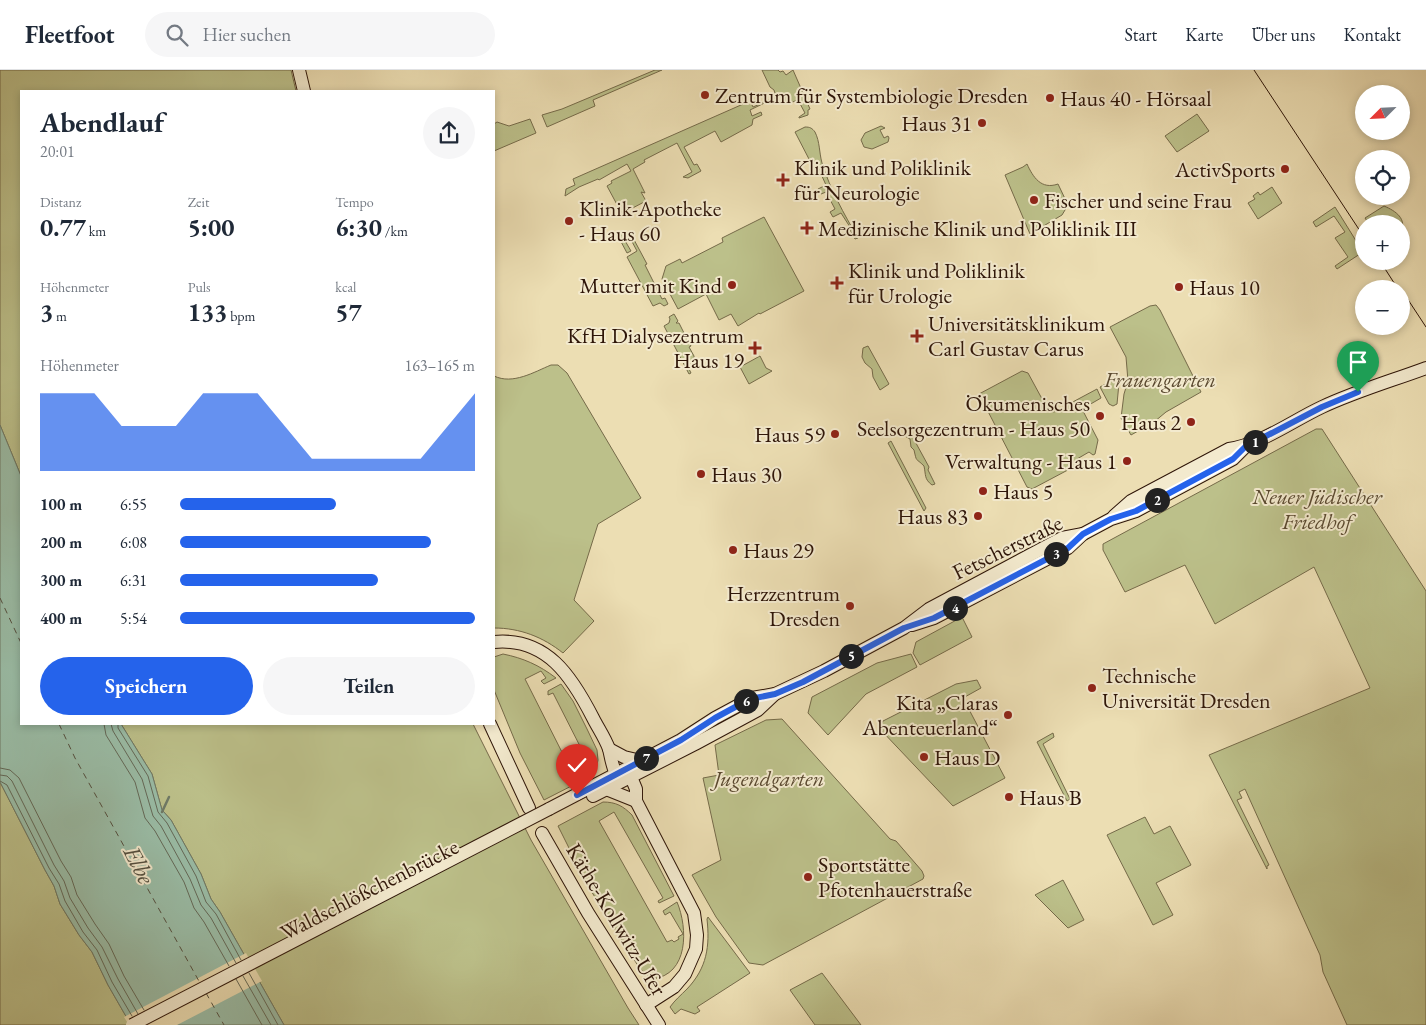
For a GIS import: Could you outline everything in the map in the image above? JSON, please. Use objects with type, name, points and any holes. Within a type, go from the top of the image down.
[{"type":"main road","points":[[299,70],[304,90]]},
{"type":"main road","name":"Fetscherstraße","points":[[775,694],[803,682],[904,628],[934,618],[1068,548],[1083,534],[1111,519],[1136,511],[1225,464],[1245,447],[1341,399],[1426,368]]},
{"type":"main road","points":[[495,642],[524,646],[558,663],[580,693],[609,749],[611,763],[616,774]]},
{"type":"main road","points":[[551,813],[616,774],[681,740],[715,718],[752,698],[775,694]]},
{"type":"main road","points":[[606,789],[631,778],[758,710],[775,694]]},
{"type":"main road","points":[[490,725],[529,808]]},
{"type":"main road","points":[[609,749],[624,757],[641,761]]},
{"type":"main road","points":[[631,778],[636,789],[636,801],[694,914],[697,935],[696,949],[685,974],[674,986],[646,1005]]},
{"type":"main road","points":[[606,789],[636,801]]},
{"type":"main road","name":"Waldschlößchenbrücke","points":[[132,1025],[551,813],[606,789]]},
{"type":"main road","name":"Waldschlößchenbrücke","points":[[150,1025],[551,813]]},
{"type":"main road","name":"Käthe-Kollwitz-Ufer","points":[[542,833],[567,877],[659,1025]]},
{"type":"green space","points":[[0,70],[291,70],[296,90],[20,90],[20,474],[0,425]]},
{"type":"green space","points":[[655,70],[662,70],[593,100],[595,106],[547,127],[542,115],[562,109]]},
{"type":"green space","points":[[762,70],[783,71],[786,75],[793,70],[810,109],[808,110],[808,115],[799,118],[805,113],[798,100],[787,104],[779,96],[750,110],[752,116],[761,112],[762,115],[753,119],[752,125],[721,142],[715,131],[684,147],[694,165],[697,164],[701,171],[688,178],[683,177],[692,172],[677,143],[644,160],[645,162],[633,169],[645,193],[641,192],[646,201],[625,212],[621,212],[607,186],[612,183],[611,181],[631,171],[627,164],[599,180],[579,187],[565,196],[566,189],[575,185],[573,179],[750,101],[753,107],[776,97]]},
{"type":"green space","points":[[1197,114],[1209,131],[1177,152],[1165,136]]},
{"type":"green space","points":[[530,119],[536,133],[495,151],[495,123],[497,122],[509,126]]},
{"type":"green space","points":[[881,126],[885,128],[880,130],[884,138],[888,136],[888,142],[872,149],[864,147],[861,140],[865,133]]},
{"type":"green space","points":[[805,127],[811,128],[815,132],[822,163],[829,182],[858,238],[855,239],[841,213],[833,217],[830,212],[835,209],[826,192],[821,194],[818,189],[826,185],[822,173],[813,160],[810,161],[795,132]]},
{"type":"green space","points":[[1027,164],[1035,178],[1042,184],[1058,184],[1068,205],[1062,215],[1030,234],[1005,175]]},
{"type":"green space","points":[[1272,187],[1282,203],[1258,219],[1248,203],[1255,199],[1253,196],[1258,192],[1260,195]]},
{"type":"green space","points":[[1384,206],[1393,210],[1398,215],[1370,215]]},
{"type":"green space","points":[[1335,207],[1355,239],[1355,257],[1337,269],[1335,266],[1348,257],[1335,238],[1345,232],[1334,216],[1316,227],[1313,222]]},
{"type":"green space","points":[[764,217],[804,291],[759,313],[738,326],[731,314],[719,320],[706,294],[678,309],[662,279],[666,266],[680,259],[682,263],[723,242],[722,238]]},
{"type":"green space","points":[[627,233],[632,236],[647,264],[645,265],[662,299],[665,298],[668,304],[664,306],[660,303],[653,306],[627,257],[637,251],[629,236],[624,239],[631,251],[627,253],[618,236]]},
{"type":"green space","name":"Frauengarten","points":[[1156,305],[1201,392],[1131,435],[1121,418],[1124,394],[1128,381],[1126,357],[1110,327],[1150,306]]},
{"type":"green space","points":[[674,314],[678,321],[676,323],[679,323],[684,333],[682,336],[686,337],[694,356],[694,361],[687,365],[691,373],[689,374],[664,326],[669,323],[669,317]]},
{"type":"green space","points":[[868,346],[889,384],[880,390],[873,377],[872,369],[865,363],[862,357],[863,348]]},
{"type":"green space","points":[[760,356],[766,368],[772,371],[749,384],[740,367]]},
{"type":"green space","points":[[551,365],[558,365],[567,373],[641,498],[598,524],[574,600],[594,621],[563,653],[531,634],[495,628],[495,376],[509,379],[531,374]]},
{"type":"green space","points":[[1022,371],[1028,373],[1047,408],[1054,412],[1097,389],[1101,398],[1082,409],[1098,440],[1095,454],[1093,455],[1089,452],[1077,459],[1081,463],[1032,489],[1027,487],[979,394]]},
{"type":"green space","points":[[1113,380],[1119,383],[1117,404],[1113,406],[1109,404],[1100,387]]},
{"type":"green space","name":"Neuer Jüdischer Friedhof","points":[[1316,429],[1322,429],[1426,591],[1426,1025],[1347,1025],[1323,972],[1320,955],[1245,789],[1239,792],[1242,798],[1237,800],[1269,865],[1267,869],[1209,755],[1370,688],[1314,567],[1215,624],[1185,565],[1125,592],[1103,550],[1103,544]]},
{"type":"green space","points":[[907,432],[911,434],[929,467],[928,470],[935,484],[932,485],[926,479],[924,466],[916,458],[910,439],[903,435]]},
{"type":"green space","points":[[891,441],[926,508],[924,511],[888,443]]},
{"type":"green space","points":[[962,617],[972,637],[920,665],[913,653],[916,642]]},
{"type":"green space","points":[[503,654],[517,658],[543,669],[556,678],[544,684],[541,681],[546,678],[541,671],[525,679],[571,770],[583,765],[581,761],[586,758],[553,693],[548,695],[548,691],[561,684],[573,701],[597,750],[598,760],[596,769],[591,776],[544,800],[520,753],[495,692],[495,657]]},
{"type":"green space","points":[[911,654],[917,667],[866,694],[828,735],[808,713],[812,697],[877,663]]},
{"type":"green space","points":[[977,680],[981,688],[963,698],[1005,778],[953,806],[879,728],[883,721],[956,684]]},
{"type":"green space","name":"Sportstätte Pfotenhauerstraße","points":[[782,719],[890,839],[896,841],[922,871],[924,876],[923,879],[763,965],[749,963],[716,917],[692,875],[721,860],[703,778],[719,775],[715,745],[766,720]]},
{"type":"green space","points":[[122,725],[474,725],[531,840],[639,1025],[284,1025],[211,899],[201,874],[171,820],[162,810],[152,774]]},
{"type":"green space","points":[[1053,733],[1054,737],[1043,744],[1070,799],[1067,801],[1037,742]]},
{"type":"green space","points":[[0,782],[54,886],[60,904],[92,952],[131,1025],[0,1025]]},
{"type":"green space","points":[[603,802],[619,805],[632,815],[674,896],[659,903],[658,901],[663,898],[614,812],[599,821],[667,942],[672,940],[674,942],[683,934],[670,912],[665,915],[663,911],[677,902],[681,913],[684,937],[682,949],[679,960],[673,969],[664,976],[652,979],[640,969],[588,886],[558,826]]},
{"type":"green space","points":[[1145,817],[1154,834],[1170,826],[1191,865],[1156,883],[1173,915],[1153,925],[1107,835]]},
{"type":"green space","points":[[1063,880],[1084,920],[1068,928],[1035,895]]},
{"type":"green space","points":[[708,917],[750,973],[697,1007],[700,1011],[695,1014],[681,1009],[675,1014],[670,1007],[694,981],[703,965],[708,938]]},
{"type":"green space","points":[[822,973],[861,1025],[815,1025],[790,990]]},
{"type":"water","name":"Elbe","points":[[0,425],[20,474],[20,725],[122,725],[152,774],[162,810],[171,820],[201,874],[211,899],[284,1025],[131,1025],[92,952],[60,904],[54,886],[0,782]]},
{"type":"pier","points":[[246,953],[262,981],[177,1025],[129,1025],[124,1017]]},
{"type":"waterway","points":[[162,812],[169,797]]},
{"type":"ferry route","points":[[0,598],[20,641]]},
{"type":"ferry route","points":[[59,725],[75,758],[200,983]]},
{"type":"ferry route","points":[[206,993],[224,1025]]},
{"type":"tram line","points":[[1254,70],[1355,223]]},
{"type":"tram line","points":[[1386,270],[1392,280]]},
{"type":"tram line","points":[[1410,303],[1426,327]]},
{"type":"place","name":"Zentrum für Systembiologie Dresden","points":[[705,95]]},
{"type":"place","name":"Haus 40 - Hörsaal","points":[[1050,98]]},
{"type":"place","name":"Haus 31","points":[[982,123]]},
{"type":"place","name":"ActivSports","points":[[1285,169]]},
{"type":"place","name":"Klinik und Poliklinik für Neurologie","points":[[783,180]]},
{"type":"place","name":"Fischer und seine Frau","points":[[1034,200]]},
{"type":"place","name":"Klinik-Apotheke - Haus 60","points":[[569,221]]},
{"type":"place","name":"Medizinische Klinik und Poliklinik III","points":[[807,228]]},
{"type":"place","name":"Klinik und Poliklinik für Urologie","points":[[837,283]]},
{"type":"place","name":"Mutter mit Kind","points":[[732,285]]},
{"type":"place","name":"Haus 10","points":[[1179,287]]},
{"type":"place","name":"Universitätsklinikum Carl Gustav Carus","points":[[917,336]]},
{"type":"place","name":"KfH Dialysezentrum Haus 19","points":[[755,348]]},
{"type":"place","name":"Ökumenisches Seelsorgezentrum - Haus 50","points":[[1100,416]]},
{"type":"place","name":"Haus 2","points":[[1191,422]]},
{"type":"place","name":"Haus 59","points":[[835,434]]},
{"type":"place","name":"Verwaltung - Haus 1","points":[[1127,461]]},
{"type":"place","name":"Haus 30","points":[[701,474]]},
{"type":"place","name":"Haus 5","points":[[983,491]]},
{"type":"place","name":"Haus 83","points":[[978,516]]},
{"type":"place","name":"Haus 29","points":[[733,550]]},
{"type":"place","name":"Herzzentrum Dresden","points":[[850,606]]},
{"type":"place","name":"Technische Universität Dresden","points":[[1092,688]]},
{"type":"place","name":"Kita „Claras Abenteuerland“","points":[[1008,715]]},
{"type":"place","name":"Haus D","points":[[924,757]]},
{"type":"place","name":"Haus B","points":[[1009,797]]},
{"type":"place","name":"Sportstätte Pfotenhauerstraße","points":[[808,877]]},
{"type":"route","points":[[577,795],[681,740],[715,718],[752,698],[775,694],[803,682],[904,628],[934,618],[1068,548],[1083,534],[1111,519],[1136,511],[1233,459],[1245,447],[1322,407],[1358,392]]},
{"type":"park label","name":"Jugendgarten","points":[[769,778]]}]
